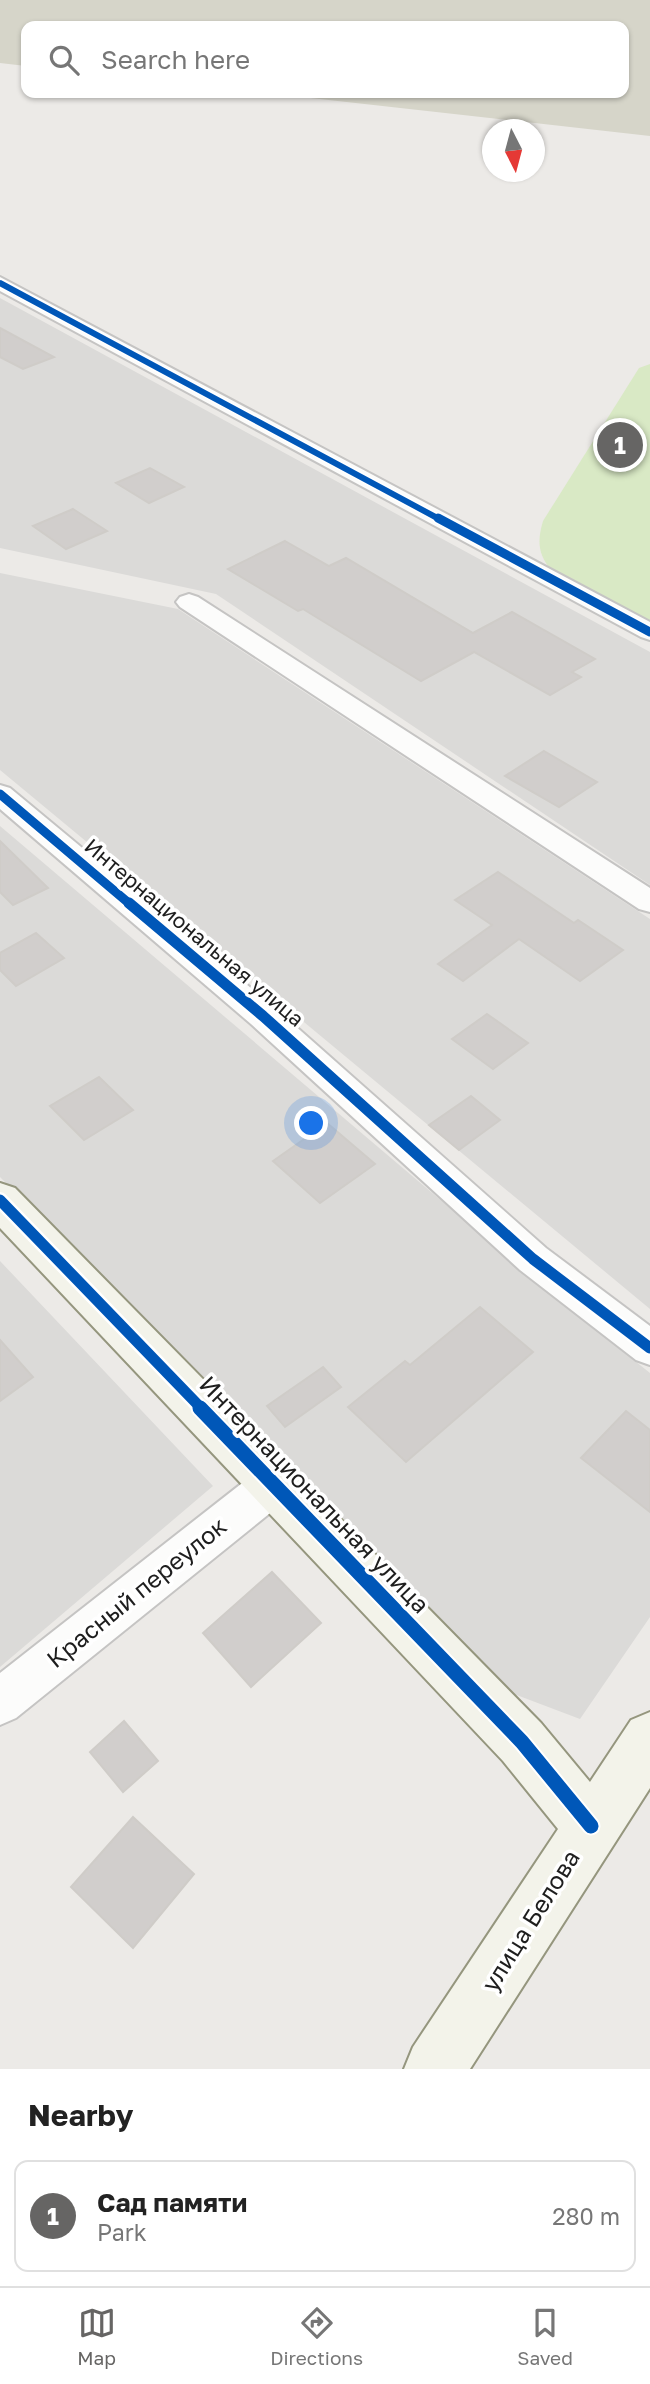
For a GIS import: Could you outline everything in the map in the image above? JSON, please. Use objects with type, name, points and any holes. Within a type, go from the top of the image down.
[{"type":"street","points":[[0,283],[650,632]]},
{"type":"street","points":[[188,602],[650,902]]},
{"type":"street","name":"Интернациональная улица","points":[[0,794],[263,1016],[533,1259],[650,1348]]},
{"type":"street","name":"Интернациональная улица","points":[[0,1200],[522,1742],[591,1826]]},
{"type":"street","name":"Красный переулок","points":[[0,1702],[275,1483]]},
{"type":"street","name":"улица Белова","points":[[435,2069],[650,1739]]},
{"type":"shaded area","points":[[0,0],[650,0],[650,136],[545,124],[545,119],[498,119],[311,98],[629,98],[629,21],[21,21],[21,65],[0,63]]},
{"type":"shaded area","points":[[0,298],[650,652],[650,885],[216,594],[0,548]]},
{"type":"shaded area","points":[[0,573],[178,609],[650,919],[650,1309],[0,770]]},
{"type":"shaded area","points":[[0,826],[556,1298],[650,1373],[650,1617],[580,1719],[506,1691],[0,1177]]},
{"type":"shaded area","points":[[0,1261],[213,1486],[0,1667]]},
{"type":"green space","points":[[650,364],[650,622],[551,570],[543,558],[539,541],[543,521],[639,368]]},
{"type":"building","points":[[0,328],[54,357],[23,369],[0,357]]},
{"type":"building","points":[[150,468],[184,487],[149,503],[116,483]]},
{"type":"building","points":[[73,509],[107,531],[66,549],[33,526]]},
{"type":"building","points":[[285,541],[329,566],[346,558],[473,633],[512,612],[595,659],[572,672],[581,677],[550,695],[474,652],[421,681],[303,609],[298,611],[228,569]]},
{"type":"building","points":[[544,751],[597,782],[559,807],[505,776]]},
{"type":"building","points":[[0,841],[48,888],[13,905],[0,892]]},
{"type":"building","points":[[498,872],[574,923],[578,920],[623,950],[580,981],[519,939],[463,981],[438,964],[492,925],[455,900]]},
{"type":"building","points":[[36,933],[64,958],[16,986],[0,970],[0,953]]},
{"type":"building","points":[[487,1014],[528,1043],[493,1069],[452,1039]]},
{"type":"building","points":[[99,1077],[133,1110],[84,1140],[50,1106]]},
{"type":"building","points":[[471,1096],[500,1120],[459,1150],[429,1125]]},
{"type":"building","points":[[327,1123],[375,1164],[320,1203],[273,1161]]},
{"type":"building","points":[[480,1307],[533,1352],[406,1462],[348,1407],[405,1361],[410,1365]]},
{"type":"building","points":[[0,1340],[33,1377],[0,1401]]},
{"type":"building","points":[[323,1367],[341,1387],[285,1427],[267,1406]]},
{"type":"building","points":[[626,1411],[650,1430],[650,1512],[581,1458]]},
{"type":"building","points":[[272,1572],[321,1623],[251,1687],[203,1633]]},
{"type":"building","points":[[124,1721],[158,1761],[123,1792],[90,1752]]},
{"type":"building","points":[[133,1817],[194,1874],[133,1948],[71,1887]]},
{"type":"cycle path","points":[[0,283],[650,632]]},
{"type":"cycle path","points":[[0,794],[263,1016],[533,1259],[650,1348]]},
{"type":"cycle path","points":[[0,1200],[522,1742],[591,1826]]},
{"type":"place","name":"Сад памяти","points":[[620,445]]}]
